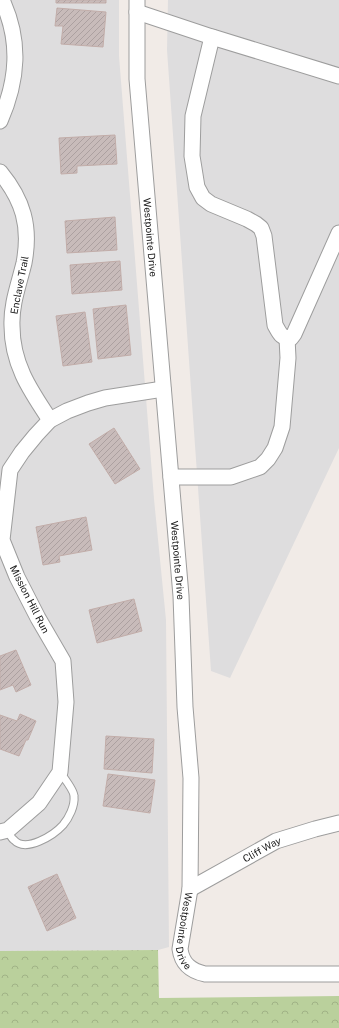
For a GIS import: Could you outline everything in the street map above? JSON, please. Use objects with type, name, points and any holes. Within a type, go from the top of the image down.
[{"type":"street","points":[[0,121],[8,103],[16,64],[15,46],[11,24],[2,0]]},
{"type":"street","points":[[137,6],[212,37],[339,76]]},
{"type":"street","name":"Westpointe Drive","points":[[137,6],[137,86],[181,596],[185,707],[191,778],[190,888],[180,950],[183,961],[196,972],[215,975],[339,974]]},
{"type":"street","points":[[212,37],[193,116],[192,156],[197,187],[203,198],[211,204],[247,219],[261,228],[264,236],[275,325],[281,335],[291,338],[294,334],[339,233]]},
{"type":"street","name":"Enclave Trail","points":[[0,172],[17,195],[23,211],[26,228],[24,263],[13,305],[12,326],[14,346],[18,364],[24,380],[50,420]]},
{"type":"street","points":[[171,477],[231,477],[260,467],[268,459],[275,448],[282,427],[288,358],[287,338]]},
{"type":"street","name":"Mission Hill Run","points":[[4,831],[39,803],[60,772],[66,702],[63,660],[27,597],[2,540],[10,470],[31,440],[50,420],[67,411],[93,401],[116,395],[163,388]]},
{"type":"street","name":"Cliff Way","points":[[190,888],[276,841],[315,829],[339,824]]},
{"type":"lane","points":[[4,831],[13,840],[20,844],[29,844],[42,840],[63,824],[72,810],[74,796],[60,772]]},
{"type":"shaded area","points":[[0,0],[119,0],[119,56],[154,499],[166,620],[169,947],[158,950],[0,951]]},
{"type":"shaded area","points":[[168,0],[339,0],[339,448],[230,678],[211,671],[167,50]]},
{"type":"green space","points":[[158,950],[159,998],[339,996],[339,1028],[0,1028],[0,951]]},
{"type":"building","points":[[56,0],[106,0],[106,3],[56,3]]},
{"type":"building","points":[[57,8],[106,12],[103,47],[61,44],[63,26],[55,26]]},
{"type":"building","points":[[115,135],[117,164],[77,166],[77,173],[61,174],[59,138]]},
{"type":"building","points":[[115,217],[117,250],[67,253],[65,221]]},
{"type":"building","points":[[120,261],[122,290],[72,294],[70,265]]},
{"type":"building","points":[[126,305],[131,355],[98,359],[93,309]]},
{"type":"building","points":[[85,312],[92,362],[63,366],[56,316]]},
{"type":"building","points":[[114,428],[140,469],[115,484],[89,444]]},
{"type":"building","points":[[86,517],[92,550],[59,556],[60,562],[43,565],[36,527]]},
{"type":"building","points":[[134,599],[142,631],[97,643],[89,610]]},
{"type":"building","points":[[16,650],[31,685],[16,692],[13,685],[0,690],[0,656]]},
{"type":"building","points":[[20,714],[36,721],[19,756],[0,749],[0,715],[17,721]]},
{"type":"building","points":[[106,736],[154,739],[152,773],[104,769]]},
{"type":"building","points":[[108,774],[155,780],[150,813],[103,806]]},
{"type":"building","points":[[57,874],[76,918],[47,931],[28,887]]}]
